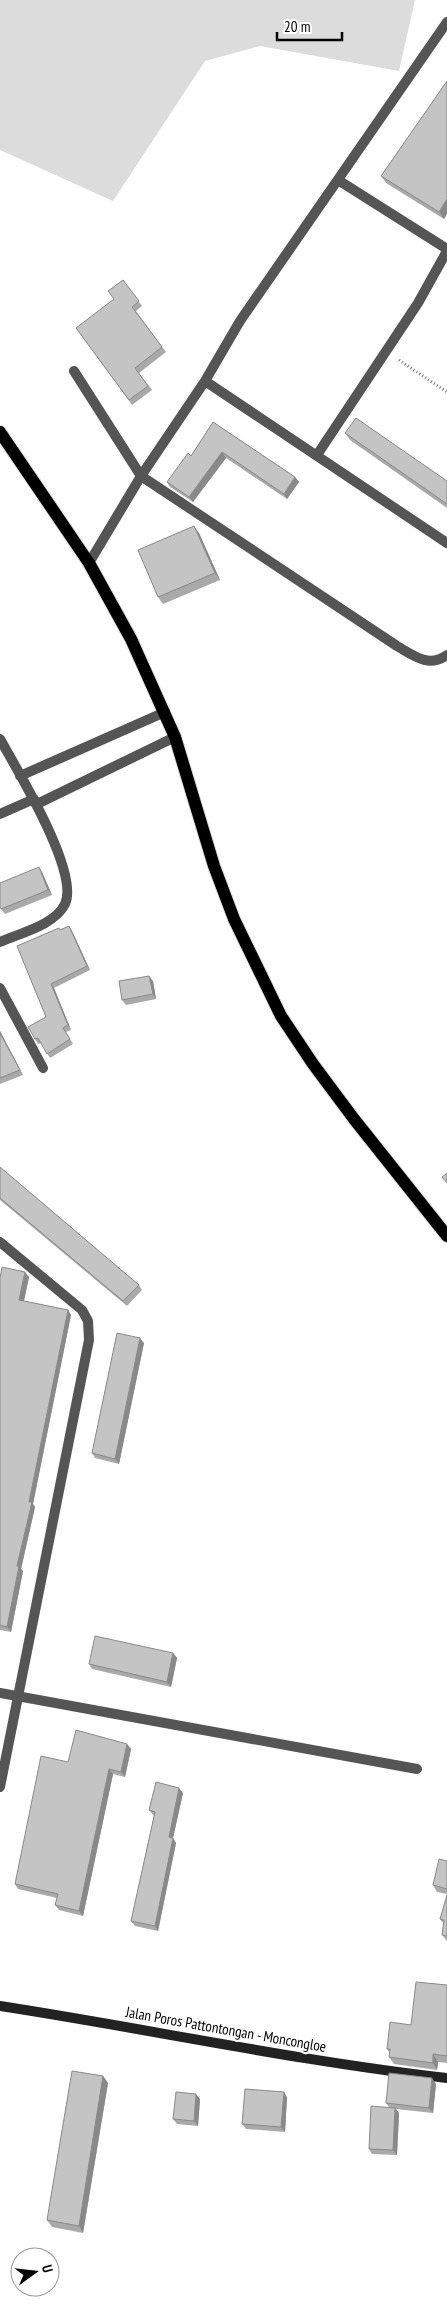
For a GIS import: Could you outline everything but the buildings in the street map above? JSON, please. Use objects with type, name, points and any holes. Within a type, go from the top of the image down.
[{"type":"main road","points":[[0,432],[89,563],[131,639],[175,737],[214,866],[227,901],[258,972],[281,1016],[313,1064],[354,1119],[447,1236]]},
{"type":"street","points":[[89,563],[141,476],[205,381],[240,321],[447,22]]},
{"type":"street","points":[[317,455],[418,303],[447,250],[338,180]]},
{"type":"street","points":[[74,371],[141,476],[397,646],[423,660],[439,661],[447,654]]},
{"type":"street","points":[[205,381],[447,543]]},
{"type":"street","points":[[20,776],[165,712]]},
{"type":"street","points":[[0,814],[35,801],[175,737]]},
{"type":"street","points":[[0,739],[35,801],[67,880],[65,905],[53,918],[0,942]]},
{"type":"street","points":[[0,988],[43,1068]]},
{"type":"street","points":[[0,1242],[82,1310],[88,1321],[89,1340],[0,1787]]},
{"type":"street","points":[[0,1693],[417,1769]]},
{"type":"street","name":"Jalan Poros Pattontongan - Moncongloe","points":[[0,2006],[208,2043],[377,2070],[447,2078]]},
{"type":"path","points":[[386,352],[447,392]]},
{"type":"shaded area","points":[[0,0],[415,0],[399,71],[260,46],[205,61],[113,201],[0,150]]}]
